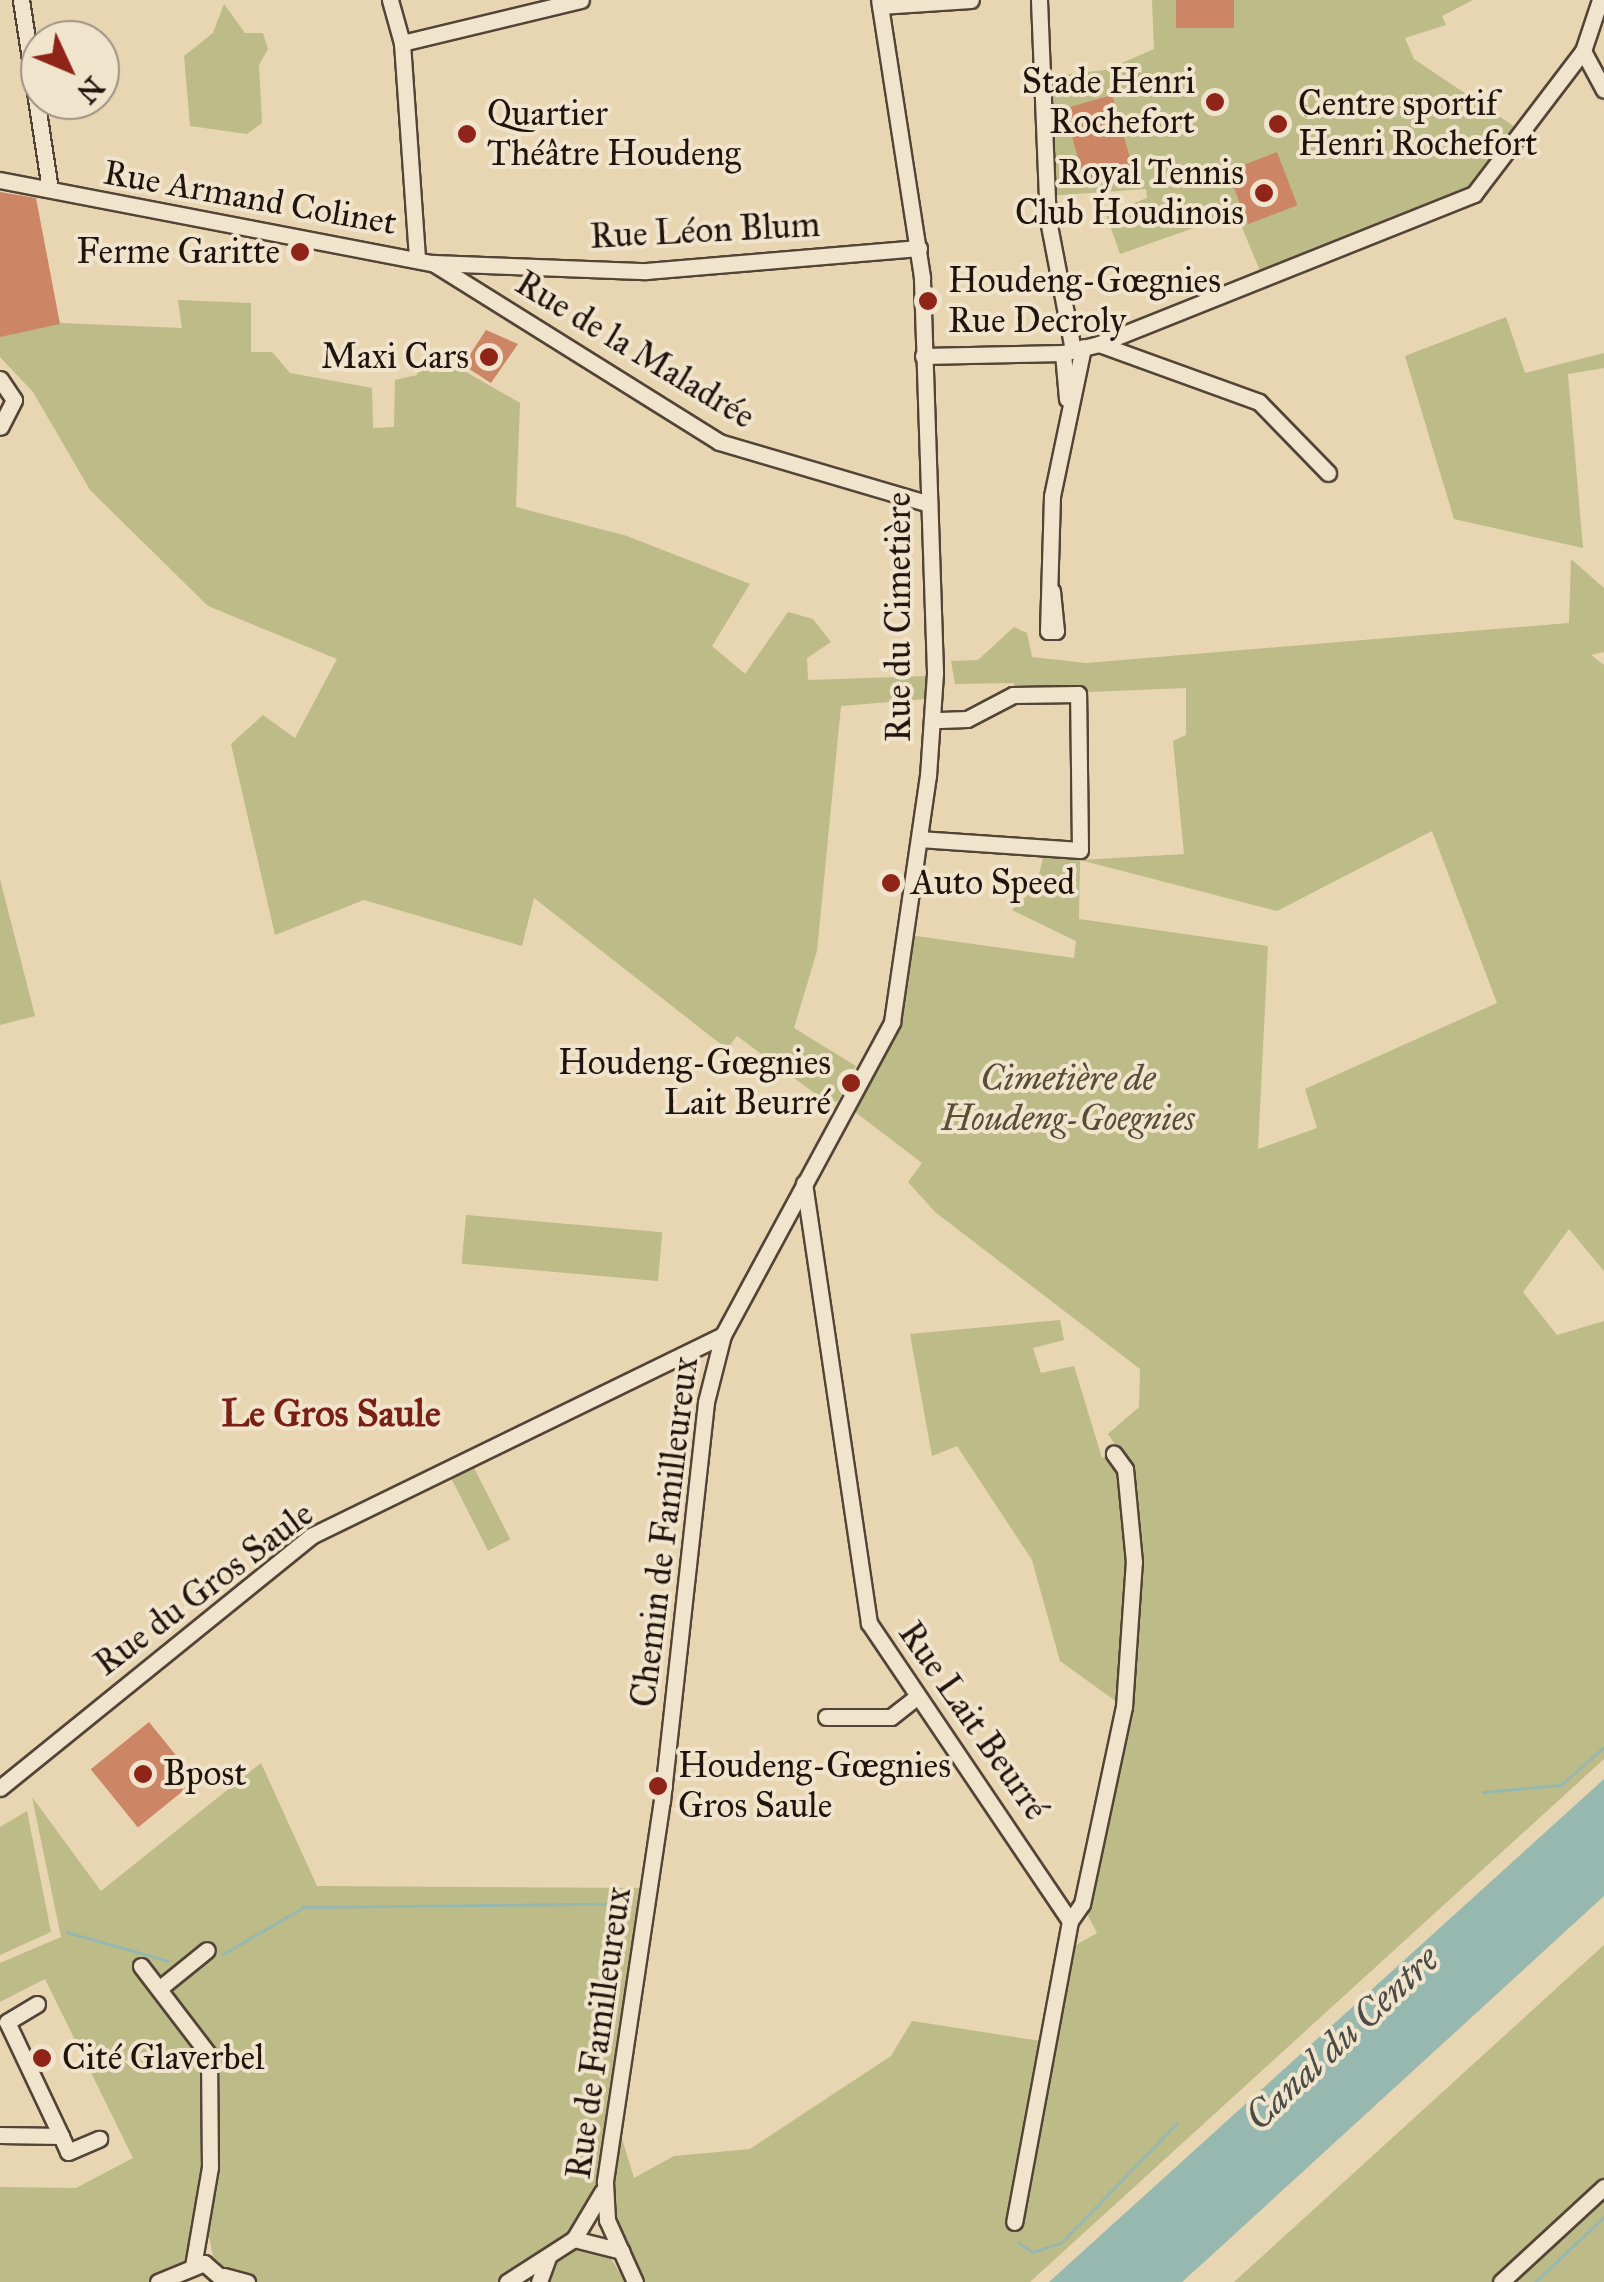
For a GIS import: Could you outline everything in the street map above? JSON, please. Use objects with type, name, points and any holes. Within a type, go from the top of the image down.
[{"type":"street","points":[[21,0],[49,184]]},
{"type":"street","points":[[390,0],[402,43],[426,261]]},
{"type":"street","points":[[402,43],[581,0]]},
{"type":"street","points":[[880,3],[971,0]]},
{"type":"street","points":[[1039,0],[1048,220],[1079,349],[1052,496],[1052,631]]},
{"type":"street","points":[[1588,0],[1589,26]]},
{"type":"street","points":[[923,356],[1079,349],[1474,194],[1583,52],[1600,0]]},
{"type":"street","name":"Rue du Cimetière","points":[[791,1210],[892,1022],[920,839],[932,720],[919,248],[880,3]]},
{"type":"street","points":[[1583,52],[1604,90]]},
{"type":"street","name":"Rue Armand Colinet","points":[[0,180],[49,184],[134,211],[426,261]]},
{"type":"street","name":"Rue Léon Blum","points":[[426,261],[646,271],[919,248]]},
{"type":"street","name":"Rue de la Maladrée","points":[[426,261],[720,442],[929,504]]},
{"type":"street","points":[[1079,349],[1259,402],[1328,472]]},
{"type":"street","points":[[0,379],[14,400],[0,427]]},
{"type":"street","points":[[920,839],[1080,850],[1078,694],[1013,695],[967,719],[932,720]]},
{"type":"street","name":"Rue Lait Beurré","points":[[804,1182],[865,1609],[915,1698],[1070,1922]]},
{"type":"street","name":"Chemin de Familleureux","points":[[659,1819],[706,1402],[723,1335],[791,1210]]},
{"type":"street","name":"Rue du Gros Saule","points":[[2,1783],[311,1536],[723,1335]]},
{"type":"street","points":[[1014,2222],[1070,1922],[1091,1870],[1124,1707],[1134,1562],[1124,1469],[1114,1454]]},
{"type":"street","points":[[826,1717],[891,1718],[915,1698]]},
{"type":"street","name":"Rue de Familleureux","points":[[638,2280],[608,2220],[605,2181],[659,1819]]},
{"type":"street","points":[[160,1988],[207,1950]]},
{"type":"street","points":[[140,1966],[210,2056],[205,2212],[185,2274]]},
{"type":"street","points":[[37,2004],[7,2022],[6,2034],[68,2152],[99,2139]]},
{"type":"street","points":[[0,2135],[60,2136]]},
{"type":"street","points":[[507,2282],[574,2239],[605,2181]]},
{"type":"street","points":[[1501,2282],[1604,2187]]},
{"type":"street","points":[[205,2212],[222,2275]]},
{"type":"street","points":[[574,2239],[622,2252]]},
{"type":"street","points":[[539,2282],[550,2254]]},
{"type":"street","points":[[158,2282],[185,2274],[222,2275],[247,2282]]},
{"type":"green space","name":"Centre sportif Henri Rochefort","points":[[1152,0],[1473,0],[1442,16],[1446,25],[1405,38],[1414,59],[1524,133],[1488,182],[1263,278],[1236,213],[1120,254],[1106,214],[1147,198],[1146,189],[1047,196],[1043,77],[1106,70],[1154,49]]},
{"type":"green space","points":[[224,4],[245,33],[263,33],[268,49],[259,65],[262,123],[247,134],[190,126],[184,56],[213,33]]},
{"type":"green space","points":[[178,300],[251,303],[251,352],[272,352],[290,373],[372,388],[373,428],[394,427],[395,380],[417,375],[426,349],[520,403],[516,507],[627,536],[750,584],[712,646],[745,674],[788,612],[813,619],[831,642],[807,658],[808,680],[926,676],[926,699],[841,706],[817,951],[794,1028],[856,1066],[838,1101],[828,1103],[737,1036],[727,1049],[534,898],[522,946],[364,900],[275,935],[231,744],[263,715],[295,738],[337,659],[208,606],[90,490],[33,392],[0,357],[0,335],[60,323],[182,328]]},
{"type":"green space","points":[[1506,317],[1525,373],[1604,353],[1604,368],[1568,374],[1583,548],[1454,519],[1405,356]]},
{"type":"green space","name":"Cimetière de Houdeng-Goegnies","points":[[1571,559],[1604,588],[1604,652],[1591,655],[1604,665],[1604,1271],[1569,1229],[1523,1292],[1557,1335],[1604,1321],[1604,1759],[1030,2282],[642,2282],[623,2252],[605,2185],[586,2228],[507,2282],[247,2282],[215,2267],[205,2216],[193,2266],[158,2282],[0,2282],[0,2187],[76,2188],[133,2158],[45,1979],[0,2002],[0,1963],[61,1937],[32,1797],[101,1891],[261,1763],[317,1886],[649,1888],[615,2115],[634,2178],[674,2156],[750,2149],[891,2056],[912,2021],[1047,2042],[1065,1951],[1097,1933],[1082,1904],[1124,1707],[1060,1661],[1032,1560],[957,1446],[932,1456],[910,1334],[1060,1320],[1064,1340],[1033,1348],[1041,1373],[1074,1366],[1102,1458],[1118,1449],[1108,1434],[1139,1407],[1140,1369],[935,1212],[908,1182],[922,1163],[846,1105],[884,1041],[909,935],[1074,958],[1076,941],[1012,910],[1035,888],[1046,848],[1080,850],[1081,860],[1184,854],[1173,741],[1186,735],[1186,688],[1013,695],[1014,683],[955,684],[951,661],[978,660],[1014,627],[1027,633],[1032,657],[1086,663],[1569,623]],"holes":[[[1432,831],[1497,1003],[1305,1089],[1317,1128],[1258,1149],[1268,946],[1079,919],[1080,860],[1277,911]]]},
{"type":"green space","points":[[0,879],[35,1016],[0,1025]]},
{"type":"green space","points":[[466,1215],[662,1232],[658,1281],[462,1264]]},
{"type":"green space","points":[[474,1468],[510,1539],[488,1551],[452,1479]]},
{"type":"green space","points":[[27,1811],[51,1932],[0,1955],[0,1827]]},
{"type":"green space","points":[[1604,1945],[1604,2282],[1234,2282]]},
{"type":"green space","points":[[578,2248],[605,2250],[626,2282],[549,2282],[556,2263]]},
{"type":"water","name":"Canal du Centre","points":[[1604,1779],[1604,1896],[1202,2264],[1182,2282],[1049,2282]]},
{"type":"building","points":[[1176,0],[1234,0],[1234,28],[1176,28]]},
{"type":"building","points":[[1112,95],[1133,170],[1085,184],[1064,109]]},
{"type":"building","name":"Royal Tennis Club Houdinois","points":[[1277,152],[1297,205],[1248,224],[1228,171]]},
{"type":"building","points":[[0,192],[36,198],[60,324],[0,337]]},
{"type":"building","name":"Maxi Cars","points":[[486,330],[518,344],[491,383],[463,365]]},
{"type":"building","name":"Bpost","points":[[149,1722],[196,1780],[138,1827],[91,1769]]},
{"type":"waterway","points":[[1483,1792],[1561,1785],[1604,1747]]},
{"type":"waterway","points":[[223,1954],[304,1907],[611,1904]]},
{"type":"waterway","points":[[67,1932],[169,1961]]},
{"type":"waterway","points":[[1018,2242],[1033,2252],[1061,2243],[1177,2123]]},
{"type":"waterway","points":[[1535,2282],[1604,2217]]},
{"type":"place","name":"Stade Henri Rochefort","points":[[1215,102]]},
{"type":"place","name":"Centre sportif Henri Rochefort","points":[[1278,124]]},
{"type":"place","name":"Quartier Théâtre Houdeng","points":[[467,134]]},
{"type":"place","name":"Royal Tennis Club Houdinois","points":[[1264,193]]},
{"type":"place","name":"Ferme Garitte","points":[[300,252]]},
{"type":"place","name":"Houdeng-Gœgnies Rue Decroly","points":[[928,301]]},
{"type":"place","name":"Maxi Cars","points":[[489,357]]},
{"type":"place","name":"Auto Speed","points":[[891,883]]},
{"type":"place","name":"Houdeng-Gœgnies Lait Beurré","points":[[851,1083]]},
{"type":"place","name":"Bpost","points":[[143,1774]]},
{"type":"place","name":"Houdeng-Gœgnies Gros Saule","points":[[658,1786]]},
{"type":"place","name":"Cité Glaverbel","points":[[42,2058]]},
{"type":"district","name":"Le Gros Saule","points":[[331,1414]]}]
